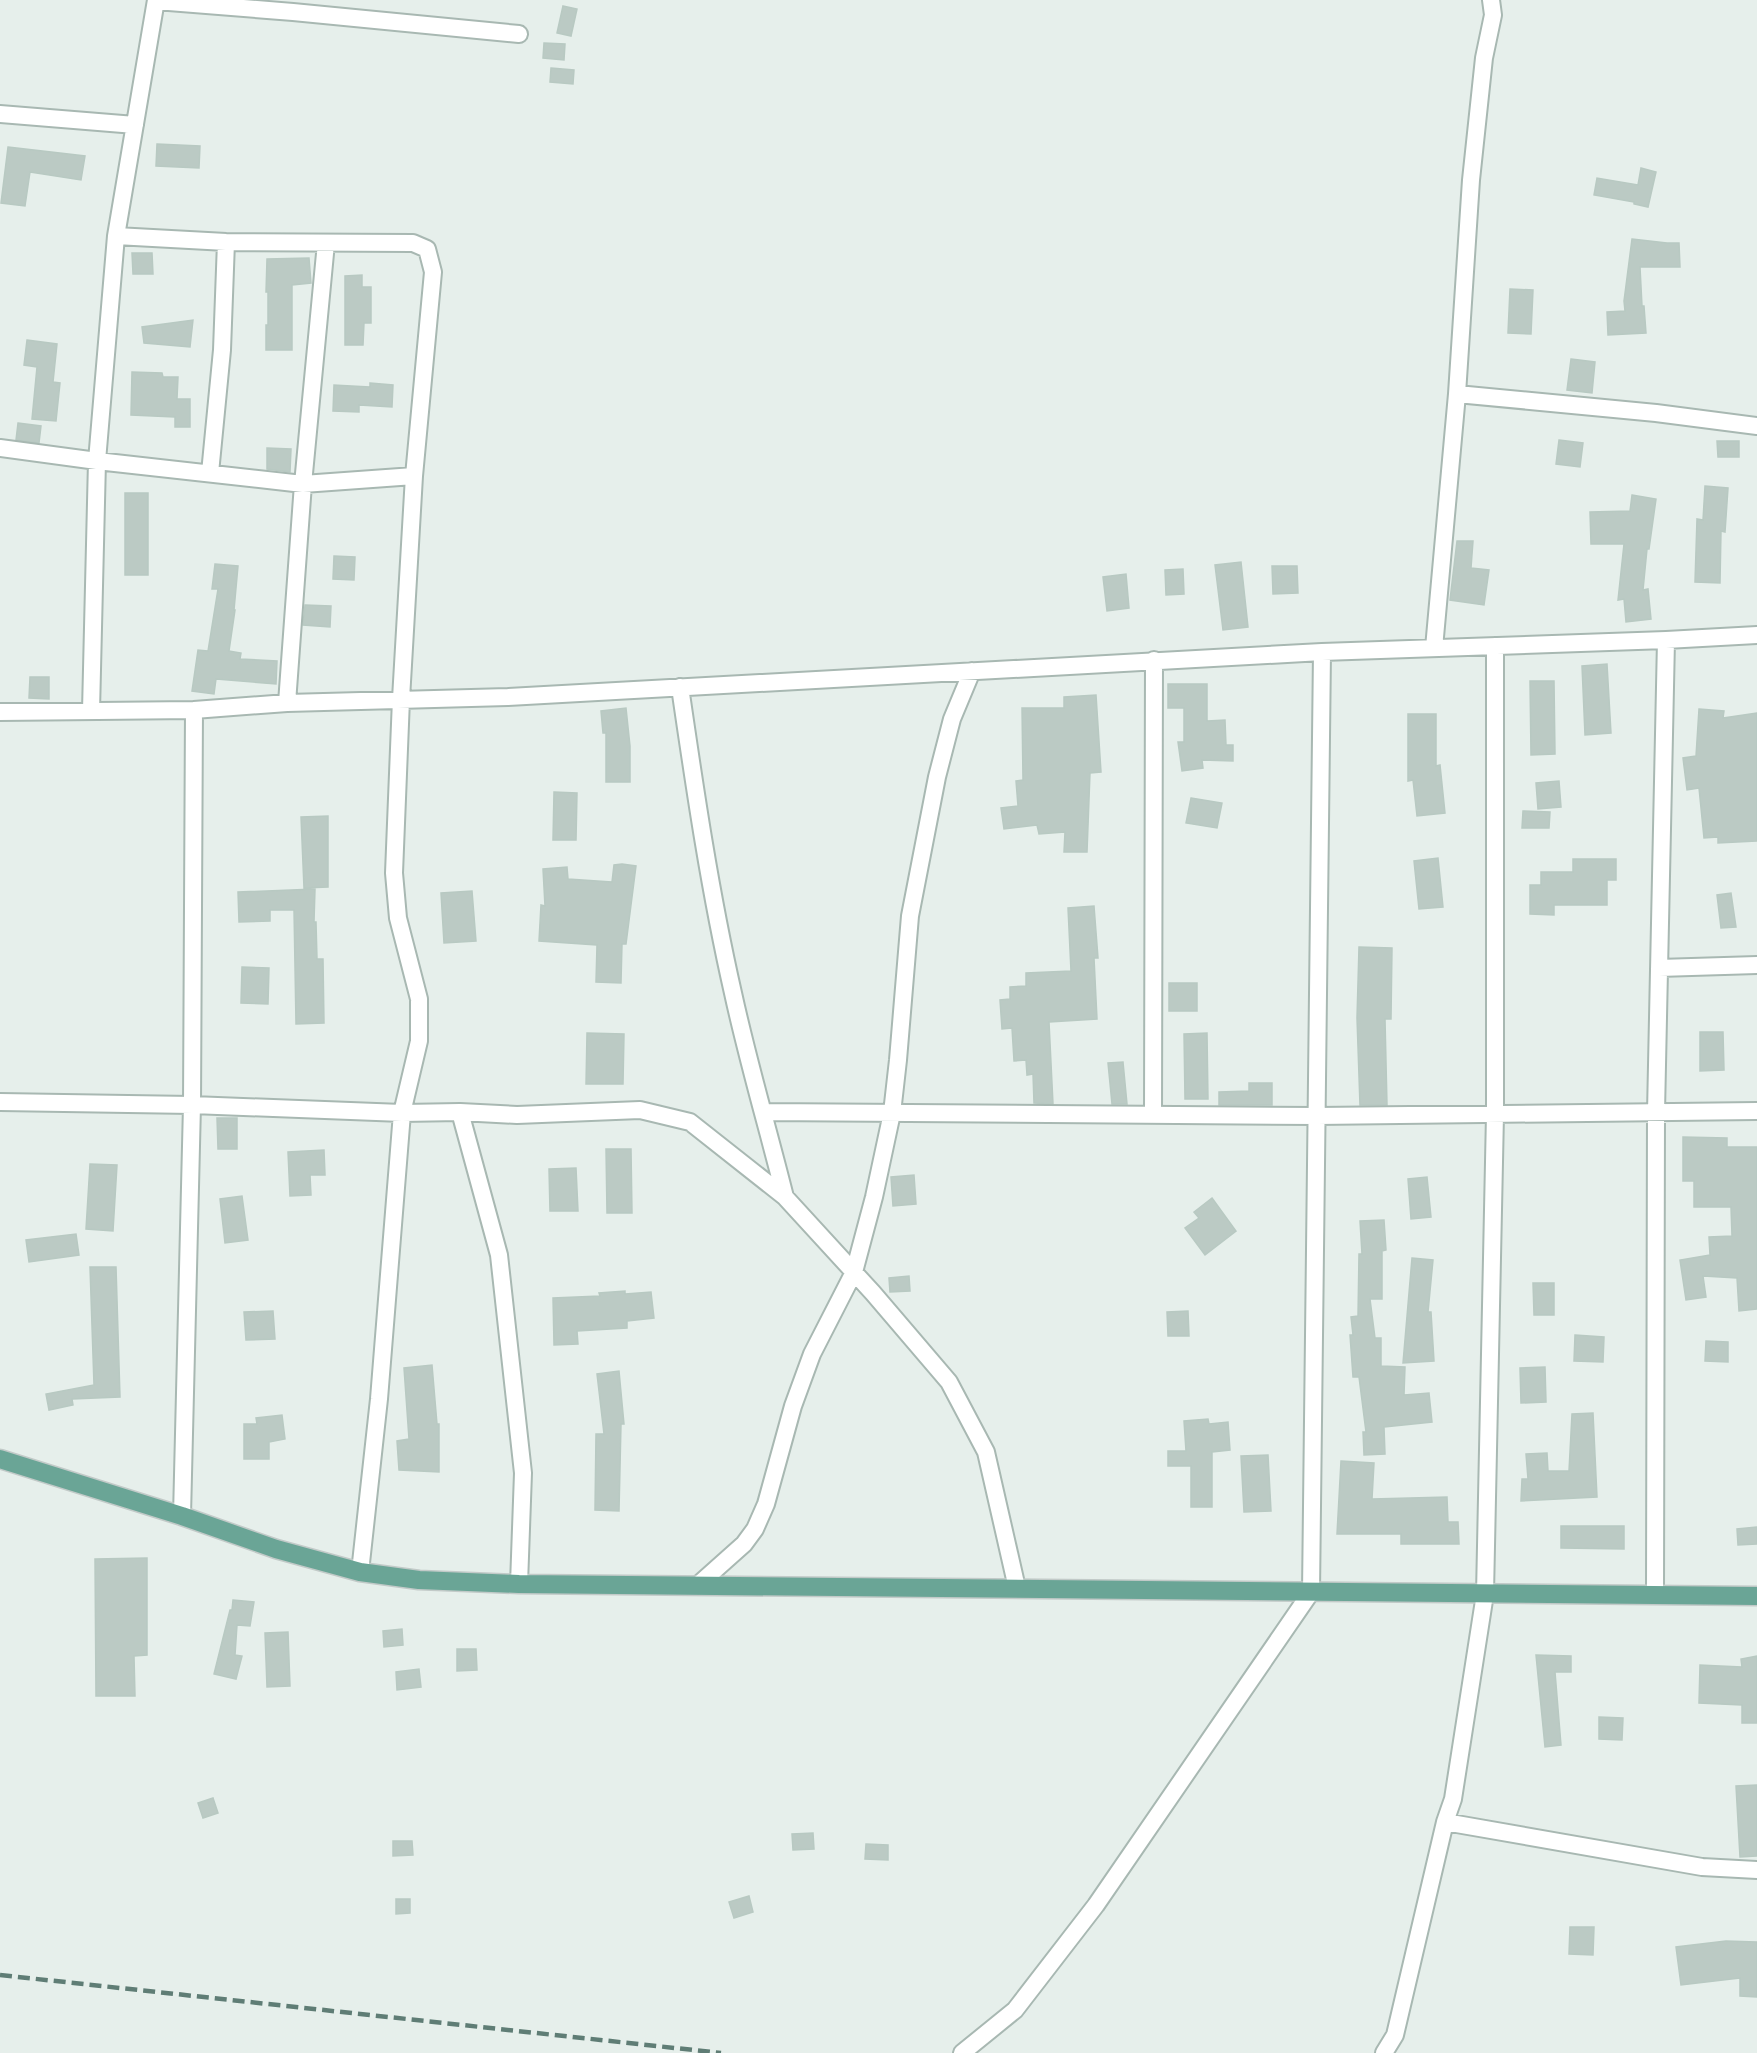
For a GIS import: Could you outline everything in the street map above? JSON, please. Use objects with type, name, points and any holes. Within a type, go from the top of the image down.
[{"type":"main road","points":[[0,1459],[182,1516],[276,1549],[360,1572],[419,1581],[519,1584],[1757,1596]]},
{"type":"street","points":[[1434,648],[1457,394],[1471,180],[1484,58],[1492,15],[1491,0]]},
{"type":"street","points":[[91,711],[97,461],[116,236],[156,1],[519,34]]},
{"type":"street","points":[[0,114],[135,125]]},
{"type":"street","points":[[116,236],[226,242],[413,243],[427,249],[433,272],[414,476],[394,873],[398,918],[419,999],[419,1041],[402,1113],[379,1400],[360,1572]]},
{"type":"street","points":[[210,473],[222,350],[226,242]]},
{"type":"street","points":[[286,703],[303,484],[326,243]]},
{"type":"street","points":[[1457,394],[1656,413],[1757,426]]},
{"type":"street","points":[[0,448],[303,484],[414,476]]},
{"type":"street","points":[[0,712],[194,710],[286,703],[508,697],[1154,660],[1757,635]]},
{"type":"street","points":[[1655,1595],[1656,1112],[1666,640]]},
{"type":"street","points":[[1384,2053],[1395,2036],[1445,1822],[1453,1799],[1485,1594],[1495,1114],[1495,646]]},
{"type":"street","points":[[962,2053],[1015,2010],[1096,1905],[1311,1592],[1322,652]]},
{"type":"street","points":[[1153,1115],[1154,660]]},
{"type":"street","points":[[698,1585],[744,1544],[766,1504],[793,1406],[812,1354],[854,1272],[874,1197],[892,1113],[910,915],[937,777],[952,719],[972,671]]},
{"type":"street","points":[[681,687],[713,898],[733,995],[785,1197]]},
{"type":"street","points":[[182,1516],[192,1105],[194,710]]},
{"type":"street","points":[[1659,968],[1757,965]]},
{"type":"street","points":[[0,1102],[192,1105],[517,1115],[640,1110],[690,1122],[785,1197],[854,1272],[948,1382],[986,1452],[1017,1588]]},
{"type":"street","points":[[763,1112],[1317,1116],[1757,1111]]},
{"type":"street","points":[[460,1112],[499,1255],[523,1473],[519,1584]]},
{"type":"street","points":[[1445,1822],[1702,1867],[1757,1870]]},
{"type":"building","points":[[563,6],[577,9],[571,36],[557,33]]},
{"type":"building","points":[[544,43],[565,44],[564,60],[543,58]]},
{"type":"building","points":[[551,68],[574,70],[573,84],[550,82]]},
{"type":"building","points":[[157,144],[200,146],[199,168],[156,166]]},
{"type":"building","points":[[8,147],[85,156],[81,180],[30,172],[25,206],[1,203]]},
{"type":"building","points":[[1641,168],[1656,172],[1648,207],[1634,204],[1634,202],[1594,195],[1597,178],[1638,185]]},
{"type":"building","points":[[1632,239],[1679,243],[1680,267],[1640,267],[1646,333],[1608,335],[1607,312],[1625,311],[1624,301]]},
{"type":"building","points":[[132,253],[152,253],[153,274],[133,274]]},
{"type":"building","points":[[309,258],[311,283],[292,285],[292,350],[266,350],[267,259]]},
{"type":"building","points":[[362,275],[362,287],[371,287],[371,323],[364,323],[363,345],[345,345],[345,276]]},
{"type":"building","points":[[1510,289],[1533,290],[1531,334],[1508,333]]},
{"type":"building","points":[[193,320],[190,347],[144,343],[142,327]]},
{"type":"building","points":[[27,340],[57,344],[53,382],[60,383],[56,421],[32,419],[37,367],[24,365]]},
{"type":"building","points":[[1571,359],[1595,362],[1592,393],[1567,390]]},
{"type":"building","points":[[132,372],[162,373],[163,377],[178,377],[177,399],[190,399],[190,427],[175,427],[175,417],[131,415]]},
{"type":"building","points":[[370,383],[393,385],[392,407],[359,405],[359,412],[333,411],[334,385],[370,387]]},
{"type":"building","points":[[18,423],[41,426],[39,443],[16,440]]},
{"type":"building","points":[[1559,440],[1583,443],[1580,467],[1556,464]]},
{"type":"building","points":[[1717,441],[1739,441],[1739,457],[1718,457]]},
{"type":"building","points":[[267,448],[291,449],[290,472],[267,469]]},
{"type":"building","points":[[1705,486],[1728,488],[1725,532],[1721,531],[1720,583],[1695,582],[1697,519],[1703,520]]},
{"type":"building","points":[[125,493],[148,493],[148,575],[125,575]]},
{"type":"building","points":[[1632,495],[1656,499],[1649,549],[1647,549],[1643,590],[1648,589],[1651,619],[1626,622],[1624,599],[1618,600],[1624,544],[1591,544],[1590,512],[1630,511]]},
{"type":"building","points":[[1457,541],[1473,541],[1471,568],[1489,570],[1484,605],[1450,600]]},
{"type":"building","points":[[334,556],[355,557],[354,580],[333,579]]},
{"type":"building","points":[[1241,562],[1248,627],[1223,630],[1215,565]]},
{"type":"building","points":[[215,564],[238,566],[229,651],[241,653],[240,659],[277,661],[276,684],[216,679],[214,694],[192,691],[198,650],[208,651],[218,589],[212,589]]},
{"type":"building","points":[[1272,566],[1297,566],[1298,593],[1273,594]]},
{"type":"building","points":[[1183,569],[1184,594],[1166,595],[1165,570]]},
{"type":"building","points":[[1126,574],[1129,608],[1107,611],[1103,577]]},
{"type":"building","points":[[305,605],[331,606],[330,627],[303,625]]},
{"type":"building","points":[[1607,664],[1611,733],[1585,735],[1582,666]]},
{"type":"building","points":[[30,677],[49,677],[49,699],[29,698]]},
{"type":"building","points":[[1530,681],[1554,681],[1555,754],[1531,755]]},
{"type":"building","points":[[1168,684],[1207,684],[1207,721],[1225,720],[1226,745],[1233,745],[1233,761],[1202,760],[1203,768],[1182,771],[1178,742],[1184,742],[1184,708],[1168,708]]},
{"type":"building","points":[[1096,695],[1101,772],[1090,773],[1087,852],[1064,852],[1065,832],[1039,834],[1037,825],[1004,829],[1001,808],[1018,806],[1016,781],[1023,780],[1022,708],[1064,708],[1064,697]]},
{"type":"building","points":[[626,708],[630,746],[630,782],[606,782],[606,733],[603,733],[601,711]]},
{"type":"building","points":[[1699,709],[1724,711],[1723,718],[1757,713],[1757,841],[1718,843],[1718,837],[1704,838],[1699,788],[1687,790],[1683,758],[1696,756]]},
{"type":"building","points":[[1408,714],[1436,714],[1436,766],[1440,765],[1445,813],[1417,816],[1413,780],[1408,781]]},
{"type":"building","points":[[1559,781],[1561,807],[1538,809],[1536,783]]},
{"type":"building","points":[[554,792],[577,793],[576,840],[553,840]]},
{"type":"building","points":[[1191,798],[1222,803],[1217,828],[1186,823]]},
{"type":"building","points":[[1523,811],[1550,812],[1549,828],[1522,828]]},
{"type":"building","points":[[328,816],[328,887],[304,888],[301,817]]},
{"type":"building","points":[[1438,858],[1443,907],[1419,909],[1414,861]]},
{"type":"building","points":[[1573,859],[1616,859],[1616,880],[1607,880],[1607,905],[1554,905],[1554,915],[1530,914],[1530,885],[1541,885],[1541,872],[1573,872]]},
{"type":"building","points":[[614,865],[636,866],[626,944],[622,944],[621,983],[596,982],[597,945],[539,941],[541,905],[545,906],[543,869],[567,867],[568,879],[612,882]]},
{"type":"building","points":[[315,889],[314,922],[316,922],[317,959],[323,959],[324,1023],[296,1024],[294,910],[270,910],[270,921],[239,922],[238,892]]},
{"type":"building","points":[[472,891],[476,941],[444,943],[441,893]]},
{"type":"building","points":[[1731,893],[1736,927],[1721,928],[1717,895]]},
{"type":"building","points":[[1094,906],[1098,958],[1094,958],[1097,1019],[1049,1022],[1053,1104],[1034,1103],[1033,1074],[1027,1075],[1026,1060],[1014,1061],[1012,1028],[1002,1029],[1000,1000],[1010,999],[1010,987],[1026,986],[1026,973],[1071,971],[1068,908]]},
{"type":"building","points":[[1359,947],[1392,948],[1391,1019],[1385,1019],[1387,1105],[1360,1105],[1357,1018]]},
{"type":"building","points":[[242,967],[269,968],[268,1004],[241,1003]]},
{"type":"building","points":[[1169,983],[1197,983],[1197,1011],[1169,1011]]},
{"type":"building","points":[[1700,1032],[1723,1032],[1724,1070],[1700,1071]]},
{"type":"building","points":[[587,1033],[624,1034],[623,1084],[586,1084]]},
{"type":"building","points":[[1207,1033],[1208,1099],[1185,1099],[1184,1034]]},
{"type":"building","points":[[1123,1062],[1127,1104],[1112,1104],[1108,1063]]},
{"type":"building","points":[[1249,1083],[1272,1083],[1272,1105],[1219,1105],[1219,1092],[1249,1091]]},
{"type":"building","points":[[217,1118],[237,1118],[237,1149],[218,1149]]},
{"type":"building","points":[[1683,1137],[1727,1138],[1727,1147],[1757,1147],[1757,1309],[1739,1311],[1737,1278],[1703,1276],[1706,1297],[1686,1300],[1680,1260],[1710,1255],[1709,1237],[1732,1236],[1731,1207],[1694,1207],[1694,1181],[1683,1181]]},
{"type":"building","points":[[606,1149],[631,1149],[632,1213],[607,1213]]},
{"type":"building","points":[[324,1150],[325,1175],[310,1175],[311,1195],[290,1196],[288,1152]]},
{"type":"building","points":[[90,1164],[117,1165],[113,1231],[86,1229]]},
{"type":"building","points":[[576,1168],[578,1211],[550,1211],[549,1169]]},
{"type":"building","points":[[914,1175],[916,1204],[893,1206],[891,1177]]},
{"type":"building","points":[[1427,1177],[1431,1217],[1411,1219],[1408,1179]]},
{"type":"building","points":[[242,1196],[248,1240],[225,1243],[220,1199]]},
{"type":"building","points":[[1212,1198],[1236,1231],[1205,1255],[1185,1228],[1199,1218],[1194,1212]]},
{"type":"building","points":[[1384,1220],[1386,1250],[1382,1251],[1382,1299],[1370,1299],[1375,1338],[1381,1338],[1381,1366],[1405,1367],[1404,1395],[1429,1393],[1432,1422],[1384,1427],[1385,1454],[1364,1455],[1363,1432],[1366,1432],[1359,1377],[1353,1377],[1351,1317],[1358,1316],[1359,1254],[1362,1254],[1360,1221]]},
{"type":"building","points":[[76,1234],[79,1255],[29,1262],[26,1240]]},
{"type":"building","points":[[1412,1258],[1433,1260],[1428,1312],[1431,1312],[1434,1361],[1403,1363]]},
{"type":"building","points":[[90,1267],[116,1267],[120,1397],[72,1399],[73,1405],[49,1410],[46,1394],[94,1385]]},
{"type":"building","points":[[909,1276],[910,1291],[890,1292],[889,1278]]},
{"type":"building","points":[[1533,1283],[1554,1283],[1554,1315],[1534,1315]]},
{"type":"building","points":[[625,1291],[625,1294],[651,1292],[654,1318],[627,1321],[627,1328],[577,1331],[578,1344],[554,1345],[553,1298],[600,1296],[599,1293]]},
{"type":"building","points":[[273,1311],[275,1339],[246,1340],[244,1312]]},
{"type":"building","points":[[1188,1311],[1189,1336],[1168,1336],[1167,1312]]},
{"type":"building","points":[[1575,1335],[1604,1337],[1603,1362],[1574,1361]]},
{"type":"building","points":[[1706,1341],[1728,1342],[1728,1362],[1705,1361]]},
{"type":"building","points":[[432,1365],[437,1424],[439,1424],[439,1472],[399,1470],[397,1441],[409,1439],[404,1368]]},
{"type":"building","points":[[1545,1367],[1546,1402],[1521,1403],[1520,1368]]},
{"type":"building","points":[[619,1371],[624,1424],[621,1424],[619,1511],[595,1510],[596,1434],[604,1434],[597,1374]]},
{"type":"building","points":[[1593,1413],[1597,1497],[1521,1501],[1522,1479],[1528,1479],[1526,1454],[1547,1453],[1548,1471],[1569,1471],[1572,1414]]},
{"type":"building","points":[[282,1415],[285,1439],[269,1442],[269,1459],[244,1459],[244,1424],[257,1424],[256,1418]]},
{"type":"building","points":[[1208,1419],[1209,1424],[1228,1422],[1230,1450],[1212,1452],[1212,1507],[1191,1507],[1191,1466],[1168,1466],[1168,1451],[1186,1451],[1184,1421]]},
{"type":"building","points":[[1268,1455],[1271,1511],[1244,1512],[1241,1456]]},
{"type":"building","points":[[1341,1461],[1374,1463],[1372,1499],[1447,1497],[1448,1522],[1458,1522],[1459,1544],[1401,1544],[1401,1534],[1337,1534]]},
{"type":"building","points":[[1561,1526],[1624,1526],[1624,1549],[1561,1548]]},
{"type":"building","points":[[1757,1527],[1757,1544],[1738,1545],[1737,1529]]},
{"type":"building","points":[[147,1558],[147,1655],[134,1656],[135,1696],[96,1696],[95,1559]]},
{"type":"building","points":[[233,1600],[254,1602],[250,1626],[237,1625],[235,1655],[242,1656],[236,1679],[214,1674]]},
{"type":"building","points":[[402,1629],[403,1645],[384,1647],[383,1631]]},
{"type":"building","points":[[288,1632],[290,1686],[267,1687],[265,1633]]},
{"type":"building","points":[[457,1649],[476,1649],[477,1670],[457,1671]]},
{"type":"building","points":[[1536,1655],[1571,1656],[1571,1672],[1555,1672],[1561,1745],[1545,1747]]},
{"type":"building","points":[[1757,1656],[1757,1723],[1742,1723],[1742,1705],[1699,1703],[1700,1665],[1742,1667],[1741,1659]]},
{"type":"building","points":[[419,1669],[421,1687],[397,1690],[396,1672]]},
{"type":"building","points":[[1599,1717],[1623,1718],[1622,1740],[1599,1739]]},
{"type":"building","points":[[1757,1785],[1757,1856],[1740,1857],[1736,1786]]},
{"type":"building","points":[[213,1798],[218,1813],[203,1818],[198,1803]]},
{"type":"building","points":[[813,1833],[814,1849],[793,1850],[792,1834]]},
{"type":"building","points":[[393,1841],[412,1841],[413,1855],[393,1856]]},
{"type":"building","points":[[866,1844],[888,1845],[888,1860],[865,1859]]},
{"type":"building","points":[[749,1896],[753,1912],[734,1918],[729,1902]]},
{"type":"building","points":[[396,1899],[410,1899],[410,1913],[396,1914]]},
{"type":"building","points":[[1570,1927],[1594,1927],[1593,1955],[1569,1954]]},
{"type":"building","points":[[1726,1941],[1757,1942],[1757,1997],[1740,1996],[1740,1978],[1681,1985],[1676,1947]]},
{"type":"railway","points":[[0,1975],[721,2053]]}]
